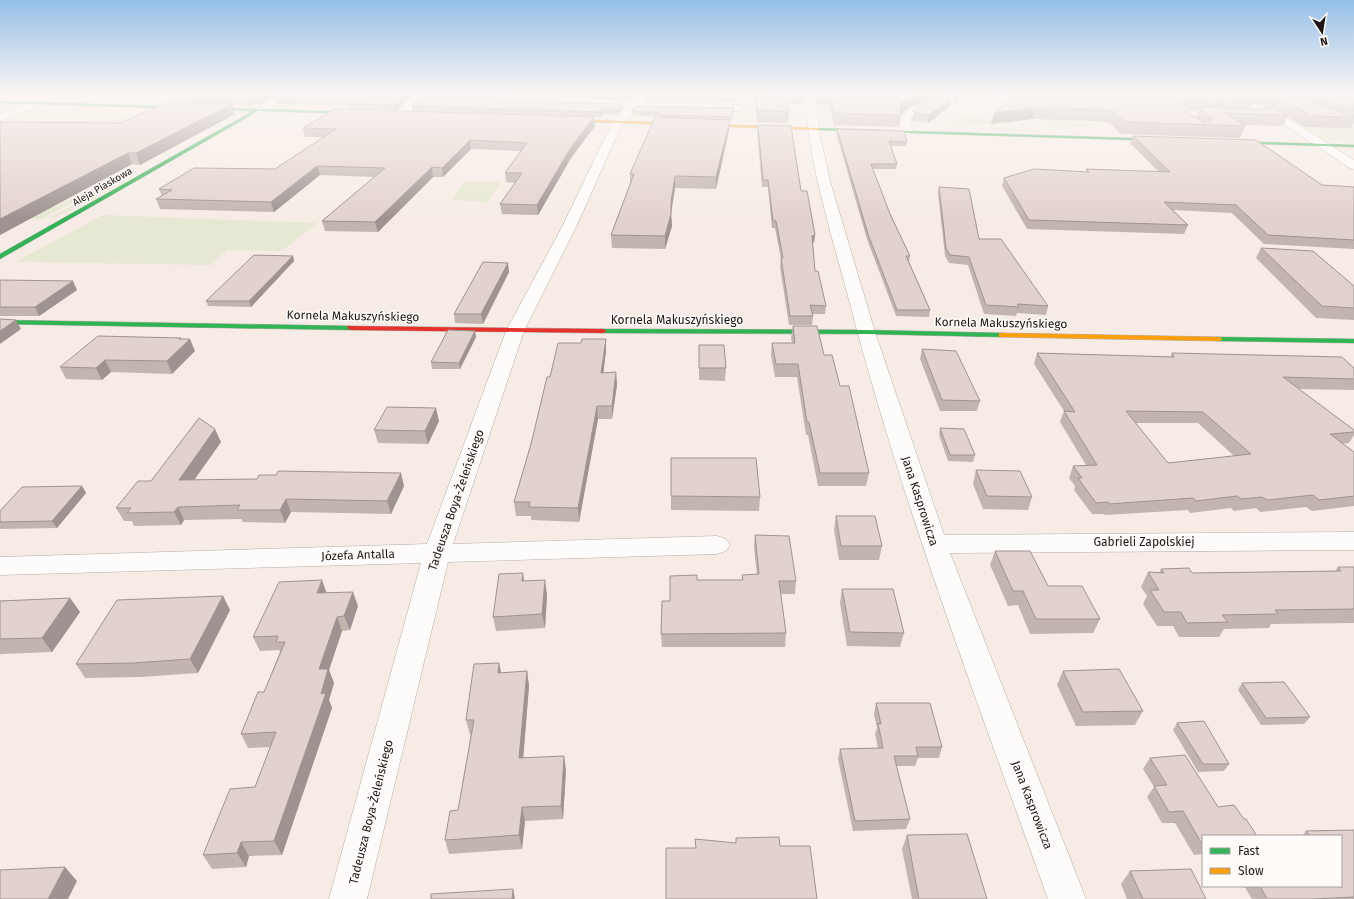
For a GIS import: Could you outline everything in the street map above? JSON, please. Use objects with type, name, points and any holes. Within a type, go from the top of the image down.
[{"type":"street","name":"Aleja Piaskowa","points":[[0,257],[214,135]]},
{"type":"street","name":"Tadeusza Boya-Żeleńskiego","points":[[348,899],[437,553],[515,331],[570,225],[612,135]]},
{"type":"street","name":"Jana Kasprowicza","points":[[814,135],[824,181],[866,332],[934,544],[1067,899]]},
{"type":"street","points":[[1004,135],[1169,140]]},
{"type":"street","points":[[1307,135],[1354,165]]},
{"type":"street","points":[[1224,142],[1354,146]]},
{"type":"street","name":"Kornela Makuszyńskiego","points":[[0,322],[515,331],[866,332],[1354,341]]},
{"type":"street","name":"Gabrieli Zapolskiej","points":[[934,544],[1354,541]]},
{"type":"street","name":"Józefa Antalla","points":[[0,566],[717,545]]},
{"type":"green space","points":[[3,135],[196,135],[167,150],[112,151],[113,167],[136,168],[114,179],[110,179],[119,172],[87,171],[26,206],[56,207],[78,195],[86,195],[42,219],[29,219]]},
{"type":"green space","points":[[1314,135],[1354,135],[1354,143],[1328,140]]},
{"type":"green space","points":[[466,181],[502,182],[487,202],[451,200]]},
{"type":"green space","points":[[90,196],[97,197],[56,217],[49,218]]},
{"type":"green space","points":[[103,215],[317,223],[282,251],[227,250],[212,265],[15,262]]},
{"type":"building","points":[[0,135],[171,135],[136,153],[128,153],[0,219]]},
{"type":"building","points":[[327,135],[581,135],[570,149],[537,205],[500,204],[522,173],[505,173],[527,143],[470,140],[442,168],[432,167],[375,222],[322,221],[385,168],[317,166],[271,202],[156,199],[172,190],[159,189],[194,168],[275,169]]},
{"type":"building","points":[[647,135],[726,135],[716,177],[675,176],[671,202],[671,214],[665,236],[611,235],[634,174],[630,174]]},
{"type":"building","points":[[759,135],[792,135],[801,191],[807,191],[815,235],[812,236],[815,271],[818,271],[826,306],[810,305],[813,316],[790,316],[781,258],[783,258],[776,221],[773,221],[768,180],[763,180]]},
{"type":"building","points":[[839,135],[905,135],[907,142],[889,141],[897,164],[871,164],[890,214],[910,256],[906,256],[930,310],[897,310],[868,234]]},
{"type":"building","points":[[1133,136],[1256,140],[1322,185],[1354,187],[1354,240],[1268,235],[1236,205],[1164,202],[1188,225],[1029,220],[1004,178],[1034,169],[1089,172],[1086,169],[1170,172]]},
{"type":"building","points":[[939,187],[969,189],[979,239],[1001,239],[1048,306],[1017,304],[1019,307],[986,305],[969,257],[950,255],[946,248]]},
{"type":"building","points":[[1261,248],[1313,251],[1354,286],[1354,308],[1322,306]]},
{"type":"building","points":[[254,255],[293,256],[249,301],[206,301]]},
{"type":"building","points":[[483,262],[508,263],[481,314],[454,314]]},
{"type":"building","points":[[0,280],[73,281],[35,307],[0,307]]},
{"type":"building","points":[[0,319],[16,320],[0,331]]},
{"type":"building","points":[[793,326],[817,326],[824,355],[832,355],[840,386],[849,386],[869,473],[820,473],[809,422],[807,422],[798,364],[776,364],[772,343],[795,343]]},
{"type":"building","points":[[448,330],[475,331],[459,363],[431,362]]},
{"type":"building","points":[[98,336],[190,339],[167,361],[105,360],[96,368],[60,367]]},
{"type":"building","points":[[582,339],[606,339],[601,373],[616,372],[612,406],[597,406],[578,508],[529,507],[530,502],[514,502],[531,444],[547,377],[550,377],[558,343],[581,343]]},
{"type":"building","points":[[699,345],[724,345],[726,368],[699,368]]},
{"type":"building","points":[[922,349],[956,351],[980,401],[942,400]]},
{"type":"building","points":[[1037,353],[1174,357],[1172,353],[1342,357],[1354,368],[1354,379],[1283,377],[1354,430],[1354,432],[1330,434],[1354,452],[1354,496],[1319,500],[1313,495],[1267,500],[1262,497],[1241,499],[1237,496],[1196,501],[1193,498],[1109,504],[1108,502],[1096,503],[1078,478],[1082,478],[1073,466],[1097,465],[1064,411],[1075,412]],"holes":[[[1126,411],[1203,412],[1251,454],[1168,463]]]},
{"type":"building","points":[[387,407],[436,408],[425,431],[374,430]]},
{"type":"building","points":[[199,418],[215,429],[179,480],[257,479],[259,475],[276,475],[278,471],[401,473],[387,501],[286,499],[280,510],[237,510],[240,505],[178,507],[174,512],[127,513],[131,508],[116,508],[138,481],[151,481]]},
{"type":"building","points":[[940,428],[964,429],[975,455],[950,455]]},
{"type":"building","points":[[671,458],[756,458],[760,497],[671,496]]},
{"type":"building","points":[[976,470],[1020,471],[1032,497],[987,496]]},
{"type":"building","points":[[82,486],[52,521],[0,522],[0,511],[22,487]]},
{"type":"building","points":[[836,516],[875,516],[882,546],[841,546]]},
{"type":"building","points":[[755,535],[789,536],[796,581],[779,581],[786,633],[661,634],[662,601],[670,601],[670,576],[697,575],[697,580],[743,580],[742,575],[759,574]]},
{"type":"building","points":[[995,551],[1030,551],[1048,586],[1082,586],[1100,619],[1036,619],[1023,591],[1013,591]]},
{"type":"building","points":[[1338,567],[1354,567],[1354,609],[1275,610],[1278,614],[1222,615],[1228,622],[1187,623],[1181,612],[1164,612],[1150,590],[1159,590],[1148,572],[1164,573],[1161,569],[1189,568],[1192,573],[1341,571]]},
{"type":"building","points":[[523,573],[522,581],[545,580],[542,614],[493,617],[499,574]]},
{"type":"building","points":[[322,580],[317,593],[353,592],[344,616],[337,617],[319,669],[328,669],[321,694],[326,693],[274,841],[241,842],[237,853],[203,855],[230,789],[255,787],[276,732],[241,734],[258,692],[264,692],[285,642],[276,642],[278,636],[253,637],[279,582]]},
{"type":"building","points":[[842,589],[893,589],[904,633],[850,632]]},
{"type":"building","points":[[223,596],[190,659],[133,663],[76,664],[117,600]]},
{"type":"building","points":[[70,598],[42,638],[0,639],[0,601]]},
{"type":"building","points":[[499,663],[498,673],[527,671],[519,758],[564,756],[561,806],[522,807],[519,835],[445,840],[450,811],[458,810],[474,720],[466,720],[474,664]]},
{"type":"building","points":[[1119,669],[1143,711],[1083,712],[1063,671]]},
{"type":"building","points":[[1284,682],[1310,717],[1266,718],[1242,683]]},
{"type":"building","points":[[876,703],[930,703],[942,747],[916,747],[918,756],[894,756],[910,819],[855,821],[840,749],[883,748],[878,723],[881,724]]},
{"type":"building","points":[[1204,721],[1229,764],[1203,764],[1177,723]]},
{"type":"building","points":[[1185,755],[1218,807],[1234,805],[1244,819],[1246,819],[1256,835],[1202,835],[1202,844],[1183,811],[1169,812],[1154,786],[1167,785],[1150,758]]},
{"type":"building","points":[[1354,830],[1354,897],[1267,899],[1261,887],[1342,887],[1342,835],[1309,835],[1306,831]]},
{"type":"building","points":[[967,834],[987,899],[919,899],[907,835]]},
{"type":"building","points":[[779,837],[780,846],[810,846],[817,899],[666,899],[666,848],[696,848],[695,839],[736,843],[736,838]]},
{"type":"building","points":[[65,867],[48,899],[0,899],[0,870]]},
{"type":"building","points":[[1191,869],[1206,899],[1143,899],[1130,871]]},
{"type":"building","points":[[513,889],[512,899],[431,899],[431,894]]},
{"type":"traffic: fast","points":[[0,257],[214,135]]},
{"type":"traffic: fast","points":[[1004,135],[1161,140]]},
{"type":"traffic: fast","points":[[1231,142],[1354,146]]},
{"type":"traffic: fast","points":[[0,322],[351,328]]},
{"type":"traffic: fast","points":[[603,331],[866,332],[1002,335]]},
{"type":"traffic: fast","points":[[1219,339],[1354,341]]},
{"type":"traffic: slow","points":[[1002,335],[1219,339]]},
{"type":"traffic: jam","points":[[351,328],[603,331]]}]
